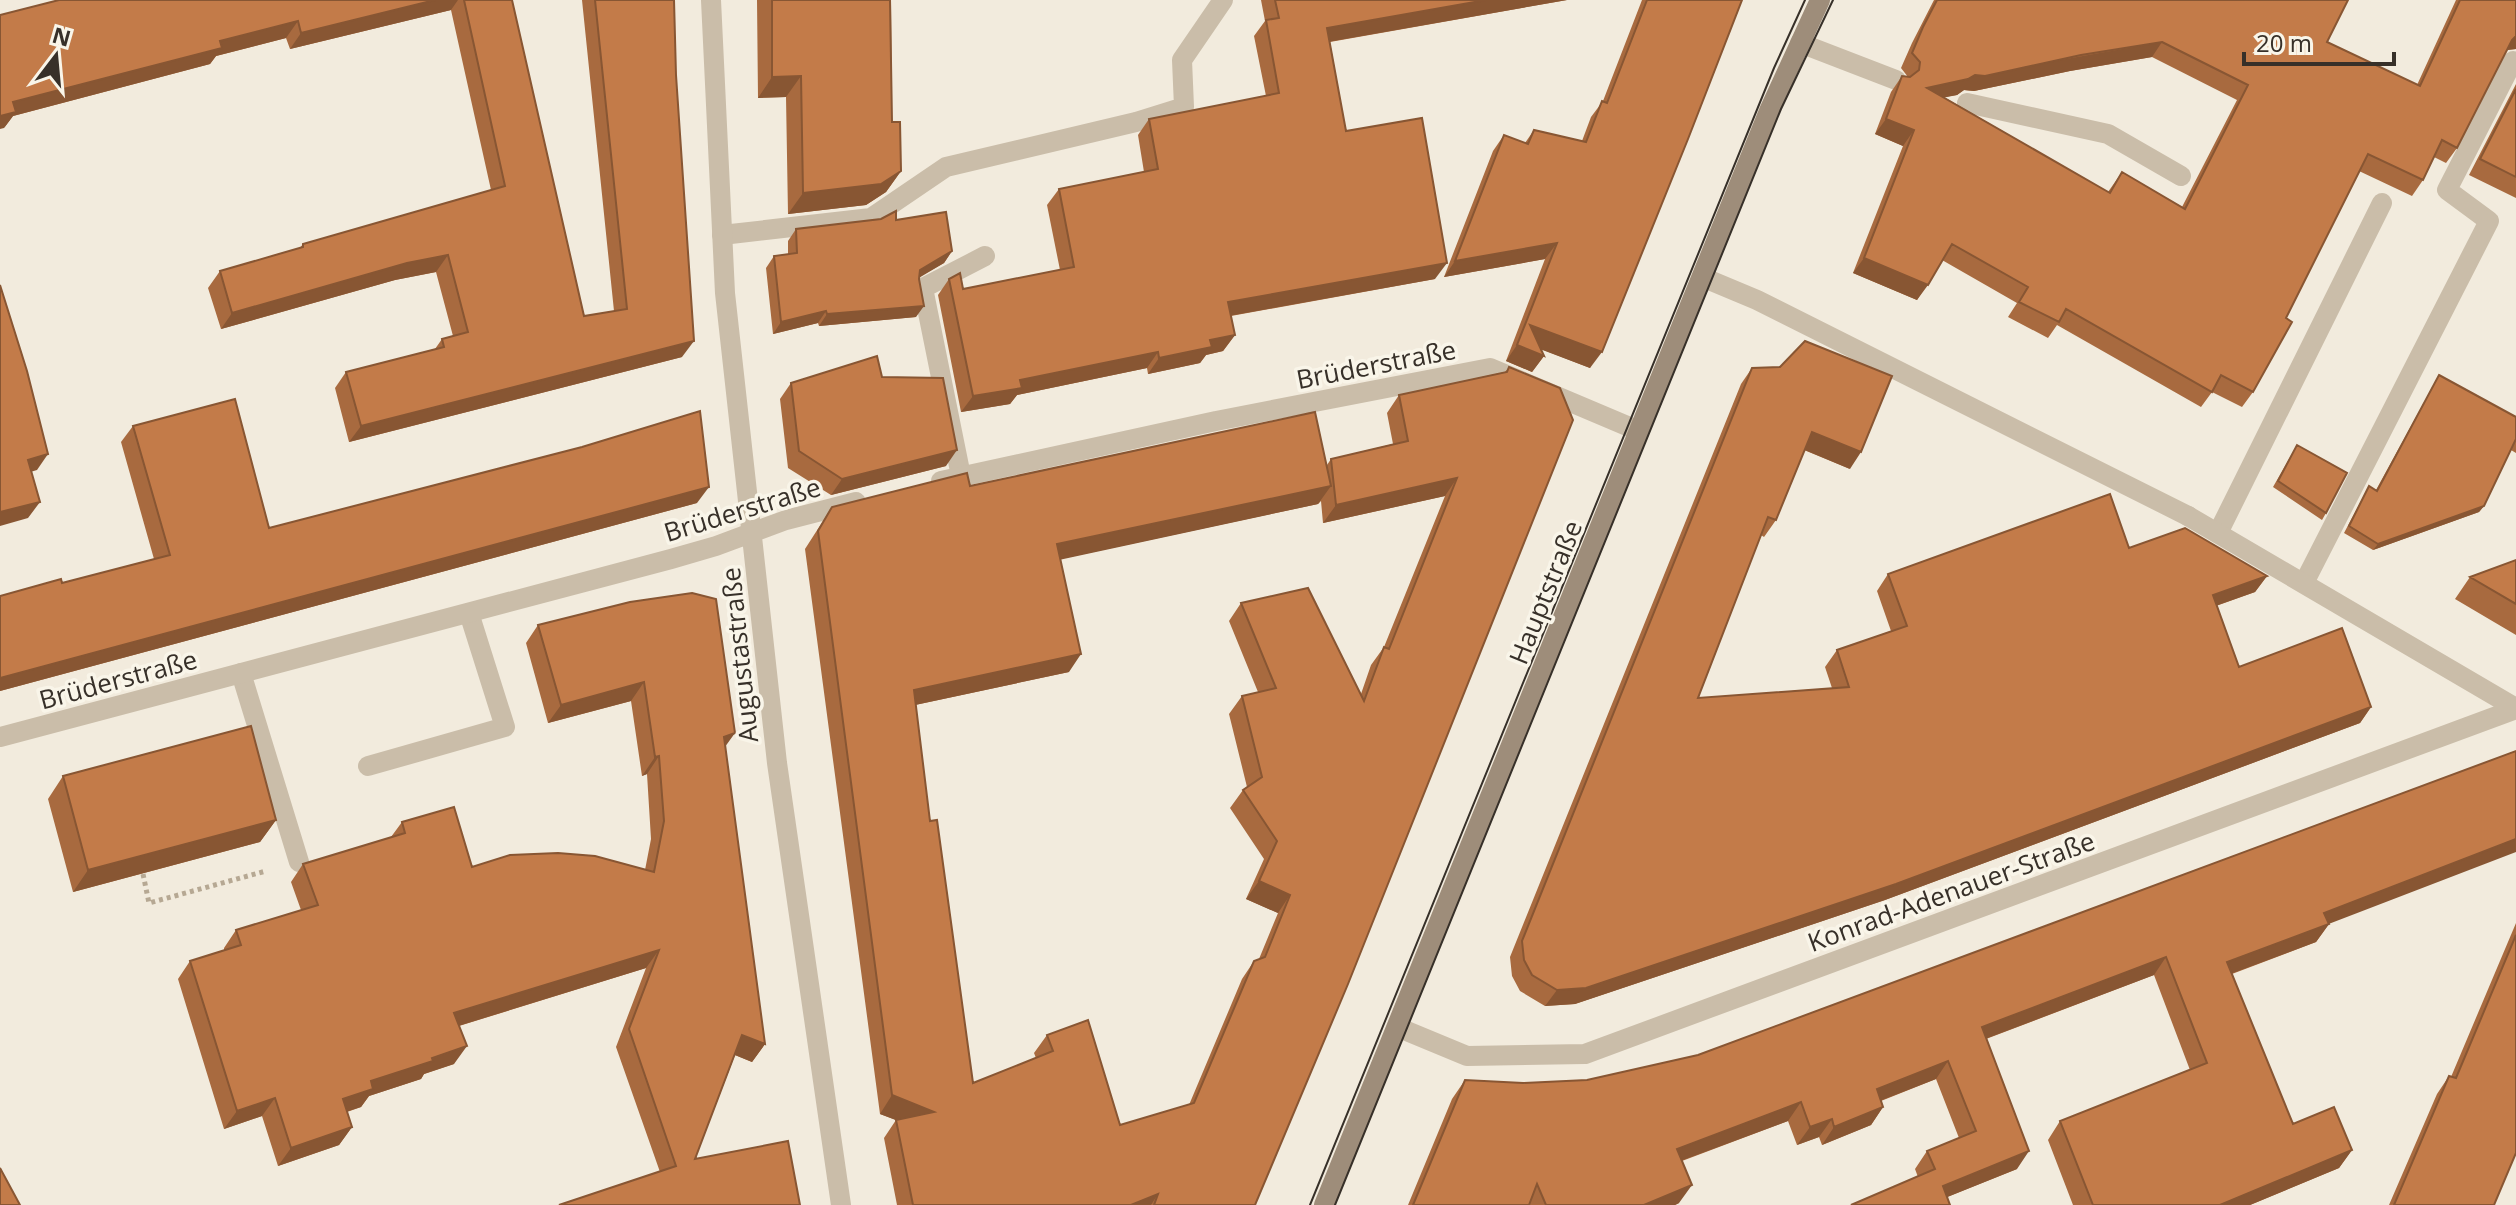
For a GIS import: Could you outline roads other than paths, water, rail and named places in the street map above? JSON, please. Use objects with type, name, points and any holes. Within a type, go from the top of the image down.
[{"type":"main road","name":"Hauptstraße","points":[[1324,1205],[1769,111],[1820,0]]},
{"type":"street","name":"Augustastraße","points":[[711,0],[725,293],[777,763],[841,1205]]},
{"type":"street","points":[[722,235],[871,218],[946,167],[1136,122],[1184,107],[1182,60],[1223,0]]},
{"type":"street","points":[[1800,43],[1896,80]]},
{"type":"street","points":[[2304,583],[2489,221],[2447,190],[2513,61]]},
{"type":"street","points":[[1967,103],[2108,134],[2181,176]]},
{"type":"street","points":[[2218,533],[2382,203]]},
{"type":"street","points":[[961,476],[923,288],[985,256]]},
{"type":"street","name":"Konrad-Adenauer-Straße","points":[[1702,277],[1757,300],[2188,516],[2516,708]]},
{"type":"street","name":"Brüderstraße","points":[[917,487],[1216,421],[1490,368],[1639,431]]},
{"type":"street","name":"Brüderstraße","points":[[0,737],[686,555],[786,520],[873,498]]},
{"type":"street","points":[[368,766],[505,727],[469,613]]},
{"type":"street","points":[[241,673],[299,862]]},
{"type":"street","name":"Konrad-Adenauer-Straße","points":[[1397,1027],[1467,1056],[1585,1054],[2516,708]]},
{"type":"tram line","points":[[1310,1205],[1774,68],[1805,0]]},
{"type":"tram line","points":[[1335,1205],[1781,109],[1833,0]]}]
